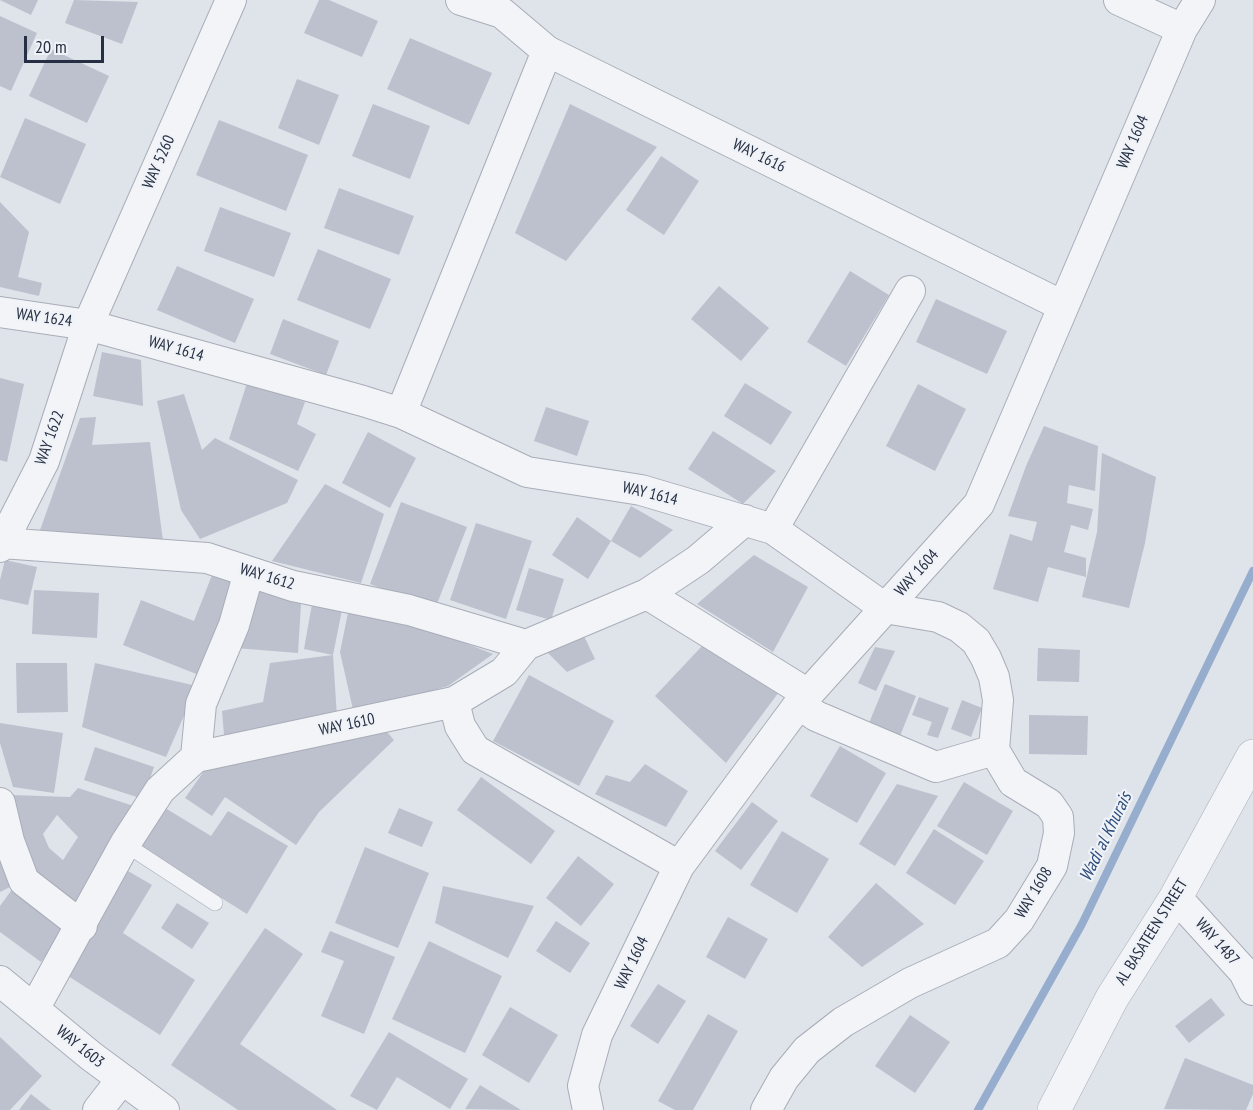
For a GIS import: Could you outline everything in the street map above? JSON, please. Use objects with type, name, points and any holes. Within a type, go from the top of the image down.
[{"type":"street","name":"WAY 5260","points":[[88,325],[231,0]]},
{"type":"street","name":"WAY 1616","points":[[461,0],[505,7],[547,51],[1063,306]]},
{"type":"street","points":[[1119,0],[1182,29]]},
{"type":"street","name":"WAY 1604","points":[[588,1110],[583,1086],[597,1035],[679,866],[803,699],[979,504],[1182,29],[1200,0]]},
{"type":"street","points":[[401,413],[547,51]]},
{"type":"street","points":[[773,529],[910,291]]},
{"type":"street","name":"WAY 1624","points":[[0,312],[88,325]]},
{"type":"street","name":"WAY 1614","points":[[88,325],[401,413],[526,472],[641,490],[773,529],[885,608]]},
{"type":"street","name":"WAY 1622","points":[[1,545],[44,461],[88,325]]},
{"type":"street","name":"WAY 1610","points":[[196,757],[454,702],[504,672],[526,645],[647,594],[698,560],[745,520]]},
{"type":"street","name":"WAY 1612","points":[[1,545],[207,558],[293,586],[409,610],[526,645]]},
{"type":"street","points":[[34,1009],[82,926],[125,844],[160,790],[196,757],[201,704],[234,625],[249,572]]},
{"type":"street","points":[[647,594],[803,699],[816,716],[936,767],[994,750],[998,700],[990,668],[976,641],[959,627],[939,617],[885,608]]},
{"type":"street","points":[[454,702],[460,726],[475,750],[679,866]]},
{"type":"street","name":"WAY 1608","points":[[766,1110],[784,1078],[807,1050],[843,1022],[910,983],[998,943],[1019,920],[1052,866],[1059,833],[1058,817],[1049,804],[1013,782],[994,750]]},
{"type":"street","name":"AL BASATEEN STREET","points":[[1054,1110],[1112,998],[1176,897],[1253,756]]},
{"type":"street","points":[[0,803],[9,841],[24,881],[82,926]]},
{"type":"street","name":"WAY 1487","points":[[1176,897],[1244,972],[1253,990]]},
{"type":"street","name":"WAY 1603","points":[[0,981],[164,1110]]},
{"type":"street","points":[[98,1110],[122,1079]]},
{"type":"lane","points":[[125,844],[215,903]]},
{"type":"building","points":[[0,0],[38,0],[31,15]]},
{"type":"building","points":[[74,0],[138,2],[122,44],[65,23]]},
{"type":"building","points":[[319,0],[329,0],[378,21],[362,57],[304,33]]},
{"type":"building","points":[[0,16],[37,33],[11,91],[0,86]]},
{"type":"building","points":[[410,38],[492,73],[469,125],[387,89]]},
{"type":"building","points":[[51,49],[109,76],[87,123],[29,96]]},
{"type":"building","points":[[297,79],[339,95],[319,145],[278,128]]},
{"type":"building","points":[[373,104],[430,126],[410,179],[352,156]]},
{"type":"building","points":[[570,104],[657,147],[566,261],[515,233]]},
{"type":"building","points":[[25,118],[86,144],[60,204],[0,177]]},
{"type":"building","points":[[219,120],[308,155],[286,211],[196,175]]},
{"type":"building","points":[[661,156],[699,181],[664,235],[626,210]]},
{"type":"building","points":[[339,188],[414,216],[399,255],[324,228]]},
{"type":"building","points":[[0,202],[29,232],[18,277],[42,283],[39,296],[0,287]]},
{"type":"building","points":[[220,207],[291,233],[274,277],[204,251]]},
{"type":"building","points":[[318,249],[391,279],[370,329],[297,300]]},
{"type":"building","points":[[177,266],[254,299],[235,343],[157,310]]},
{"type":"building","points":[[850,271],[889,295],[846,366],[807,342]]},
{"type":"building","points":[[719,286],[769,328],[741,361],[691,319]]},
{"type":"building","points":[[936,299],[1007,331],[987,374],[916,342]]},
{"type":"building","points":[[283,319],[339,341],[326,375],[270,354]]},
{"type":"building","points":[[102,352],[141,360],[143,406],[93,396]]},
{"type":"building","points":[[0,378],[24,384],[7,462],[0,460]]},
{"type":"building","points":[[247,383],[305,402],[297,424],[316,434],[298,471],[229,439]]},
{"type":"building","points":[[745,383],[792,412],[771,445],[724,416]]},
{"type":"building","points":[[918,384],[966,409],[935,471],[886,446]]},
{"type":"building","points":[[184,394],[202,450],[215,438],[298,480],[287,503],[200,539],[181,510],[157,401]]},
{"type":"building","points":[[546,407],[589,421],[577,456],[534,441]]},
{"type":"building","points":[[96,417],[92,445],[150,442],[163,541],[39,533],[80,418]]},
{"type":"building","points":[[1044,426],[1098,446],[1095,491],[1069,485],[1067,503],[1093,509],[1088,530],[1071,525],[1064,552],[1086,558],[1086,577],[1048,567],[1038,602],[993,589],[1010,534],[1032,541],[1037,522],[1008,516],[1026,466]]},
{"type":"building","points":[[713,431],[776,471],[743,504],[688,469]]},
{"type":"building","points":[[368,432],[416,458],[390,508],[342,483]]},
{"type":"building","points":[[1102,453],[1156,477],[1145,543],[1129,608],[1082,597],[1097,532]]},
{"type":"building","points":[[325,484],[384,514],[361,583],[272,561]]},
{"type":"building","points":[[401,502],[467,527],[435,609],[370,584]]},
{"type":"building","points":[[631,506],[673,530],[640,558],[611,541]]},
{"type":"building","points":[[577,517],[611,541],[588,579],[552,555]]},
{"type":"building","points":[[476,523],[532,541],[506,619],[450,600]]},
{"type":"building","points":[[754,555],[808,587],[773,652],[697,604]]},
{"type":"building","points":[[5,560],[37,567],[28,605],[0,599],[0,580]]},
{"type":"building","points":[[529,568],[564,579],[551,620],[516,610]]},
{"type":"building","points":[[214,570],[242,581],[204,677],[123,645],[141,600],[194,621]]},
{"type":"building","points":[[34,590],[99,593],[97,638],[32,634]]},
{"type":"building","points":[[255,590],[301,604],[298,653],[235,648]]},
{"type":"building","points":[[312,604],[342,610],[333,655],[304,649]]},
{"type":"building","points":[[349,608],[414,623],[493,654],[448,686],[354,714],[340,652]]},
{"type":"building","points":[[583,634],[595,659],[567,672],[546,651]]},
{"type":"building","points":[[703,645],[779,692],[726,763],[655,696]]},
{"type":"building","points":[[875,647],[895,651],[876,691],[858,683]]},
{"type":"building","points":[[1038,648],[1080,650],[1079,682],[1037,681]]},
{"type":"building","points":[[333,655],[337,717],[224,735],[222,711],[263,702],[270,663]]},
{"type":"building","points":[[16,663],[67,663],[68,712],[17,713]]},
{"type":"building","points":[[95,663],[197,686],[166,757],[82,727]]},
{"type":"building","points":[[529,675],[614,721],[579,786],[493,741]]},
{"type":"building","points":[[885,684],[916,696],[900,736],[869,723]]},
{"type":"building","points":[[919,697],[949,708],[938,738],[927,735],[932,722],[912,715]]},
{"type":"building","points":[[962,700],[982,708],[971,737],[951,729]]},
{"type":"building","points":[[1029,715],[1088,716],[1087,755],[1029,754]]},
{"type":"building","points":[[0,723],[63,733],[54,793],[13,787],[0,743]]},
{"type":"building","points":[[381,725],[394,740],[319,812],[296,845],[225,797],[212,816],[185,798],[204,771],[238,757]]},
{"type":"building","points":[[840,746],[886,773],[857,823],[810,796]]},
{"type":"building","points":[[95,747],[154,767],[143,799],[84,780]]},
{"type":"building","points":[[645,764],[688,791],[666,827],[595,794],[606,775],[630,782]]},
{"type":"building","points":[[481,777],[555,831],[531,864],[457,810]]},
{"type":"building","points":[[964,782],[1013,811],[987,855],[937,826]]},
{"type":"building","points":[[897,784],[938,796],[895,866],[859,844]]},
{"type":"building","points":[[78,788],[137,807],[76,908],[31,866],[12,795],[70,797]],"holes":[[[57,815],[78,837],[63,860],[49,848],[43,834]]]},
{"type":"building","points":[[752,802],[778,821],[741,870],[715,851]]},
{"type":"building","points":[[157,803],[211,836],[228,811],[288,846],[247,914],[133,843]]},
{"type":"building","points":[[399,808],[433,822],[422,847],[388,833]]},
{"type":"building","points":[[934,829],[984,861],[955,905],[906,873]]},
{"type":"building","points":[[782,831],[829,859],[797,913],[750,885]]},
{"type":"building","points":[[0,844],[70,923],[41,962],[0,932],[0,906],[16,884],[0,892]]},
{"type":"building","points":[[365,847],[429,873],[398,948],[335,923]]},
{"type":"building","points":[[578,856],[614,884],[581,926],[546,898]]},
{"type":"building","points":[[128,871],[152,885],[123,933],[195,980],[160,1035],[65,974]]},
{"type":"building","points":[[876,883],[924,924],[862,967],[828,937]]},
{"type":"building","points":[[443,886],[534,906],[508,958],[435,923]]},
{"type":"building","points":[[177,903],[209,923],[192,949],[161,928]]},
{"type":"building","points":[[728,917],[768,939],[745,979],[706,957]]},
{"type":"building","points":[[556,921],[590,943],[570,973],[536,951]]},
{"type":"building","points":[[265,928],[303,954],[240,1044],[337,1110],[238,1110],[171,1065]]},
{"type":"building","points":[[330,931],[395,957],[364,1034],[321,1016],[344,961],[321,952]]},
{"type":"building","points":[[429,941],[502,976],[465,1053],[392,1019]]},
{"type":"building","points":[[658,984],[686,1001],[658,1044],[630,1026]]},
{"type":"building","points":[[1211,998],[1225,1015],[1189,1043],[1175,1026]]},
{"type":"building","points":[[510,1007],[558,1035],[529,1083],[482,1055]]},
{"type":"building","points":[[708,1014],[738,1031],[693,1110],[675,1110],[658,1101]]},
{"type":"building","points":[[910,1015],[950,1042],[915,1093],[875,1066]]},
{"type":"building","points":[[389,1032],[468,1079],[450,1109],[397,1077],[377,1110],[350,1096]]},
{"type":"building","points":[[0,1037],[42,1076],[10,1110],[0,1110]]},
{"type":"building","points":[[1185,1058],[1253,1085],[1253,1094],[1246,1110],[1164,1109]]},
{"type":"building","points":[[480,1085],[521,1110],[465,1109]]},
{"type":"building","points":[[31,1094],[51,1110],[19,1110]]},
{"type":"waterway","name":"Wadi al Khurais","points":[[978,1110],[1082,924],[1253,571]]}]
